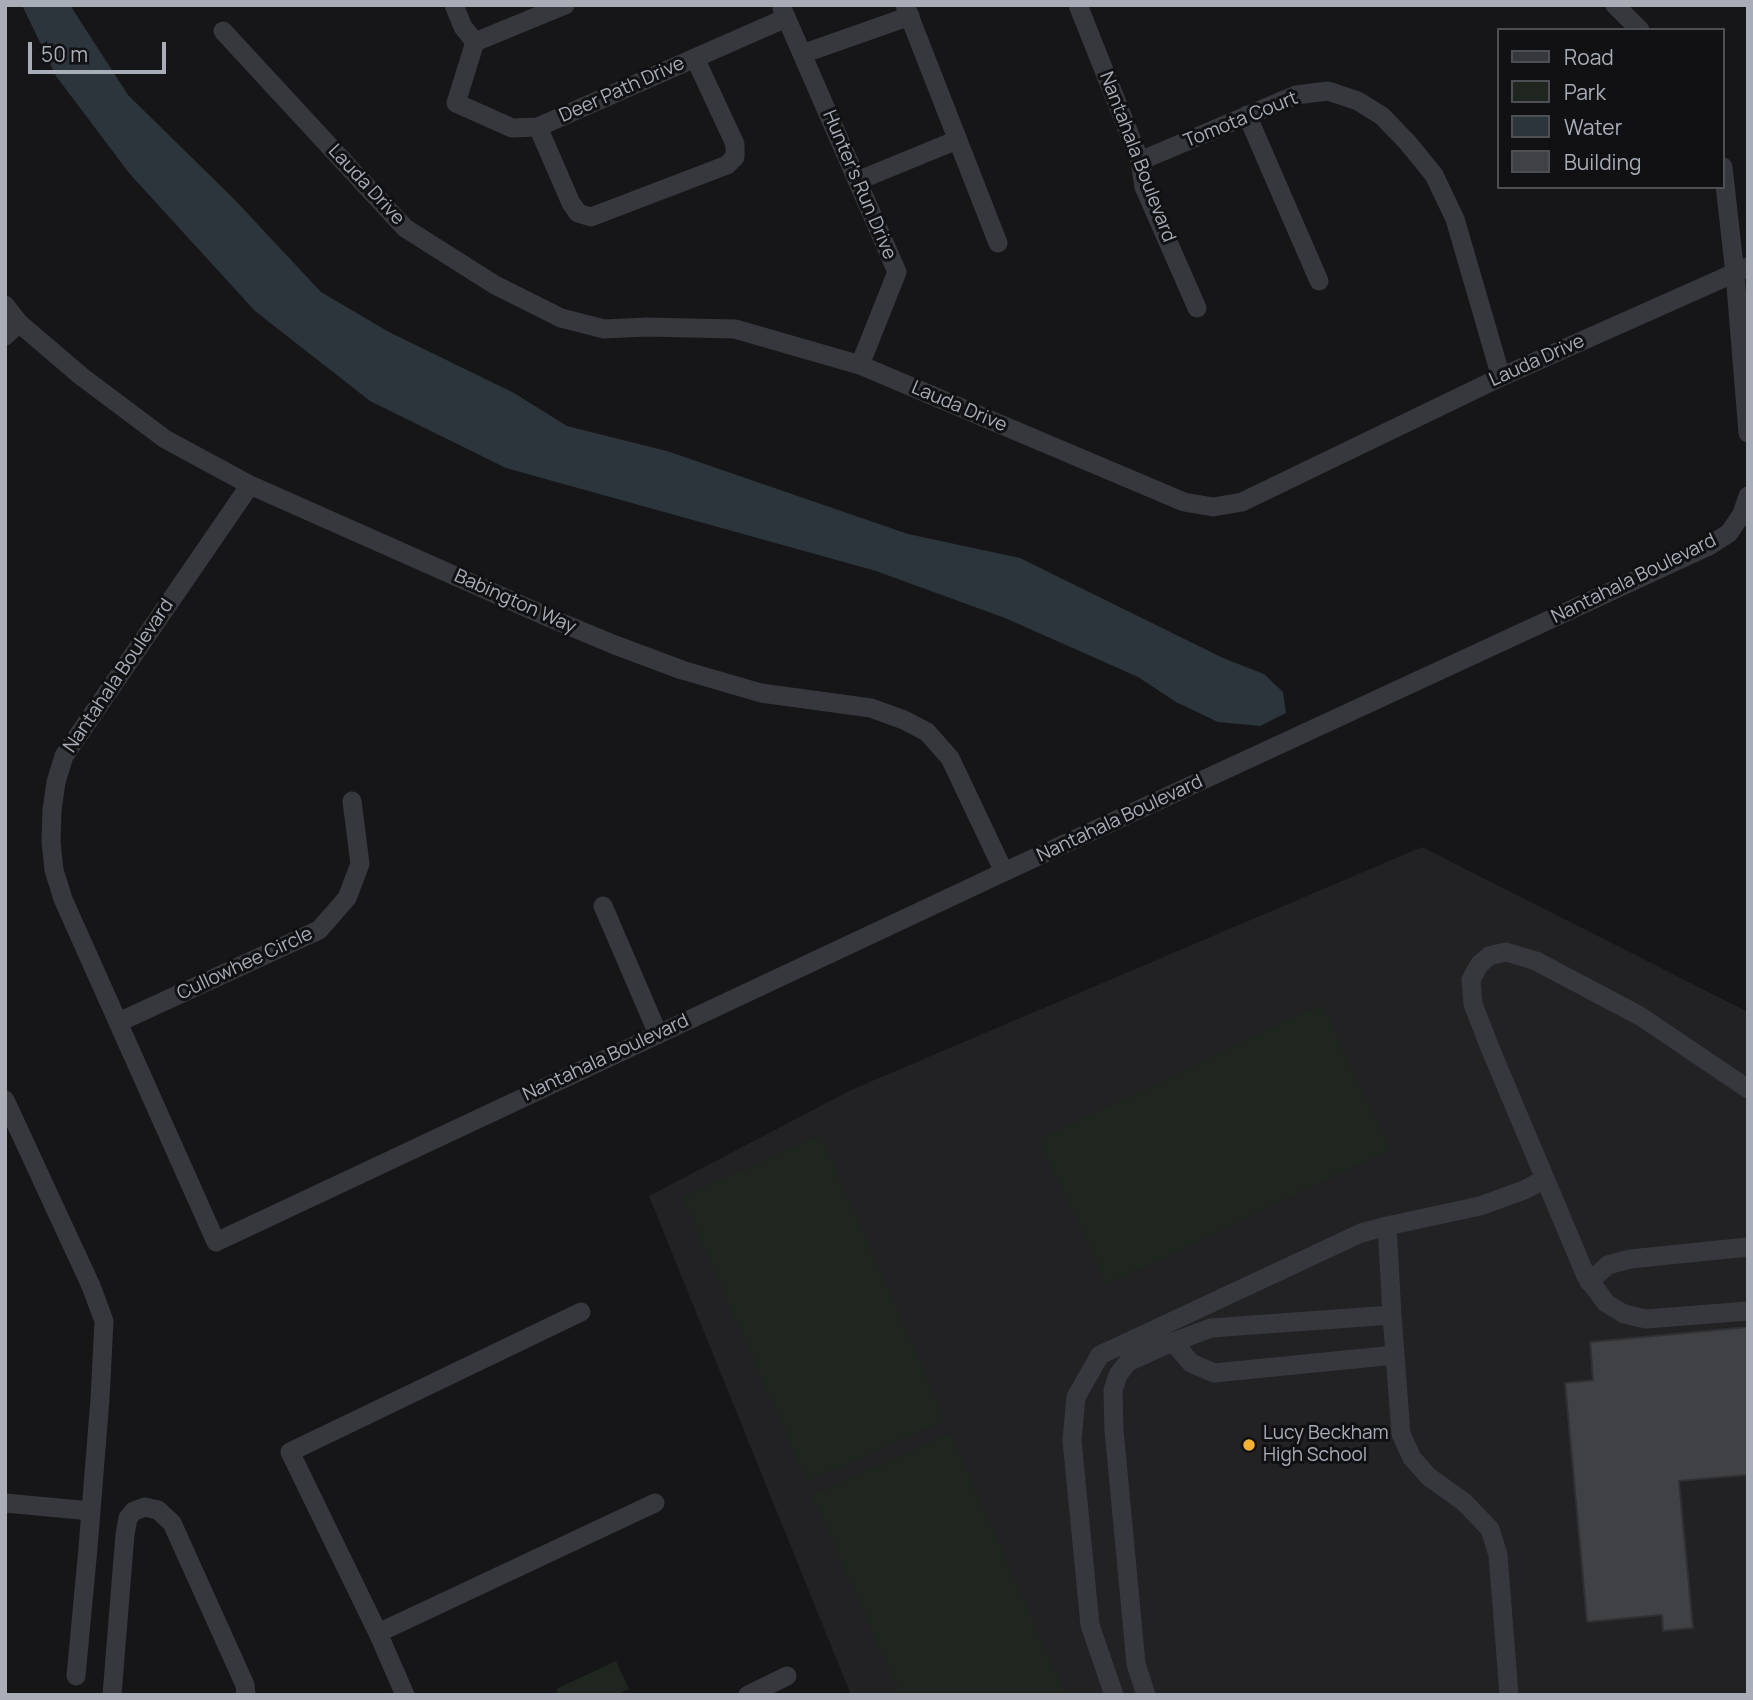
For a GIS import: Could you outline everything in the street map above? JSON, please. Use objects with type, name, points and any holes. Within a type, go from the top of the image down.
[{"type":"street","points":[[454,5],[463,27],[475,42],[565,5]]},
{"type":"street","name":"Nantahala Boulevard","points":[[1078,5],[1140,160],[1144,187],[1197,308]]},
{"type":"street","points":[[1615,5],[1638,28]]},
{"type":"street","name":"Deer Path Drive","points":[[475,42],[456,103],[512,128],[538,127],[695,58],[784,11]]},
{"type":"street","name":"Hunter's Run Drive","points":[[784,11],[897,272],[860,365]]},
{"type":"street","points":[[802,54],[908,11],[998,243]]},
{"type":"street","name":"Lauda Drive","points":[[223,31],[405,228],[495,285],[561,318],[604,329],[735,329],[860,365],[1184,502],[1213,507],[1242,502],[1501,377],[1742,270]]},
{"type":"street","points":[[538,127],[571,202],[578,213],[592,218],[727,165],[735,157],[735,144],[695,58]]},
{"type":"street","name":"Tomota Court","points":[[1140,160],[1296,95],[1328,91],[1358,101],[1382,116],[1434,175],[1455,219],[1501,377]]},
{"type":"street","points":[[1248,115],[1319,281]]},
{"type":"street","points":[[857,181],[957,139]]},
{"type":"street","points":[[1725,178],[1742,270],[1748,433]]},
{"type":"street","name":"Babington Way","points":[[5,305],[12,329],[81,376],[165,439],[250,485],[550,618],[682,670],[761,693],[872,708],[927,732],[950,758],[1004,872]]},
{"type":"street","name":"Nantahala Boulevard","points":[[250,485],[64,755],[52,810],[54,870],[63,899],[216,1242],[1004,872],[1709,546],[1729,533],[1742,514],[1748,496]]},
{"type":"street","name":"Cullowhee Circle","points":[[118,1022],[319,930],[347,898],[359,864],[352,801]]},
{"type":"street","points":[[603,906],[658,1034]]},
{"type":"street","points":[[1748,1089],[1640,1016],[1536,961],[1506,952],[1489,956],[1479,965],[1471,980],[1473,1004],[1545,1179],[1589,1282],[1605,1303],[1624,1314],[1646,1319],[1748,1311]]},
{"type":"street","points":[[5,1100],[91,1286],[104,1321],[100,1399],[76,1676]]},
{"type":"street","points":[[1114,1695],[1090,1625],[1072,1440],[1076,1397],[1100,1355],[1361,1233],[1480,1206],[1524,1190],[1545,1179]]},
{"type":"street","points":[[1387,1226],[1401,1434],[1412,1458],[1429,1477],[1464,1502],[1490,1529],[1498,1555],[1509,1695]]},
{"type":"street","points":[[1589,1282],[1608,1265],[1630,1259],[1748,1247]]},
{"type":"street","points":[[405,1695],[378,1633],[290,1452],[581,1312]]},
{"type":"street","points":[[1146,1695],[1136,1664],[1114,1430],[1113,1390],[1118,1375],[1128,1362],[1210,1328],[1392,1315]]},
{"type":"street","points":[[1173,1342],[1191,1363],[1214,1373],[1395,1355]]},
{"type":"street","points":[[5,1503],[91,1511]]},
{"type":"street","points":[[378,1633],[654,1503]]},
{"type":"street","points":[[112,1695],[125,1534],[128,1518],[134,1511],[145,1507],[158,1510],[172,1523],[245,1685],[246,1695]]},
{"type":"street","points":[[748,1695],[787,1676]]},
{"type":"shaded area","name":"Lucy Beckham High School","points":[[1422,847],[1748,1012],[1748,1695],[851,1695],[649,1196],[851,1090]]},
{"type":"green space","points":[[1322,1004],[1391,1149],[1107,1285],[1039,1140]]},
{"type":"green space","points":[[821,1135],[946,1420],[807,1482],[682,1197]]},
{"type":"green space","points":[[951,1433],[1066,1695],[900,1695],[812,1495]]},
{"type":"green space","points":[[616,1661],[629,1689],[616,1695],[559,1695],[556,1689]]},
{"type":"water","points":[[22,5],[70,5],[128,95],[235,200],[321,292],[389,332],[514,393],[567,426],[667,451],[908,534],[1020,558],[1223,658],[1264,674],[1283,692],[1286,713],[1260,726],[1218,722],[1176,702],[1138,677],[1005,618],[876,571],[506,468],[370,401],[255,311],[129,173],[56,76]]},
{"type":"building","points":[[1748,1327],[1748,1475],[1679,1481],[1693,1628],[1663,1631],[1662,1615],[1587,1622],[1565,1383],[1593,1380],[1590,1342]]},
{"type":"place","name":"Lucy Beckham High School","points":[[1249,1445]]}]
